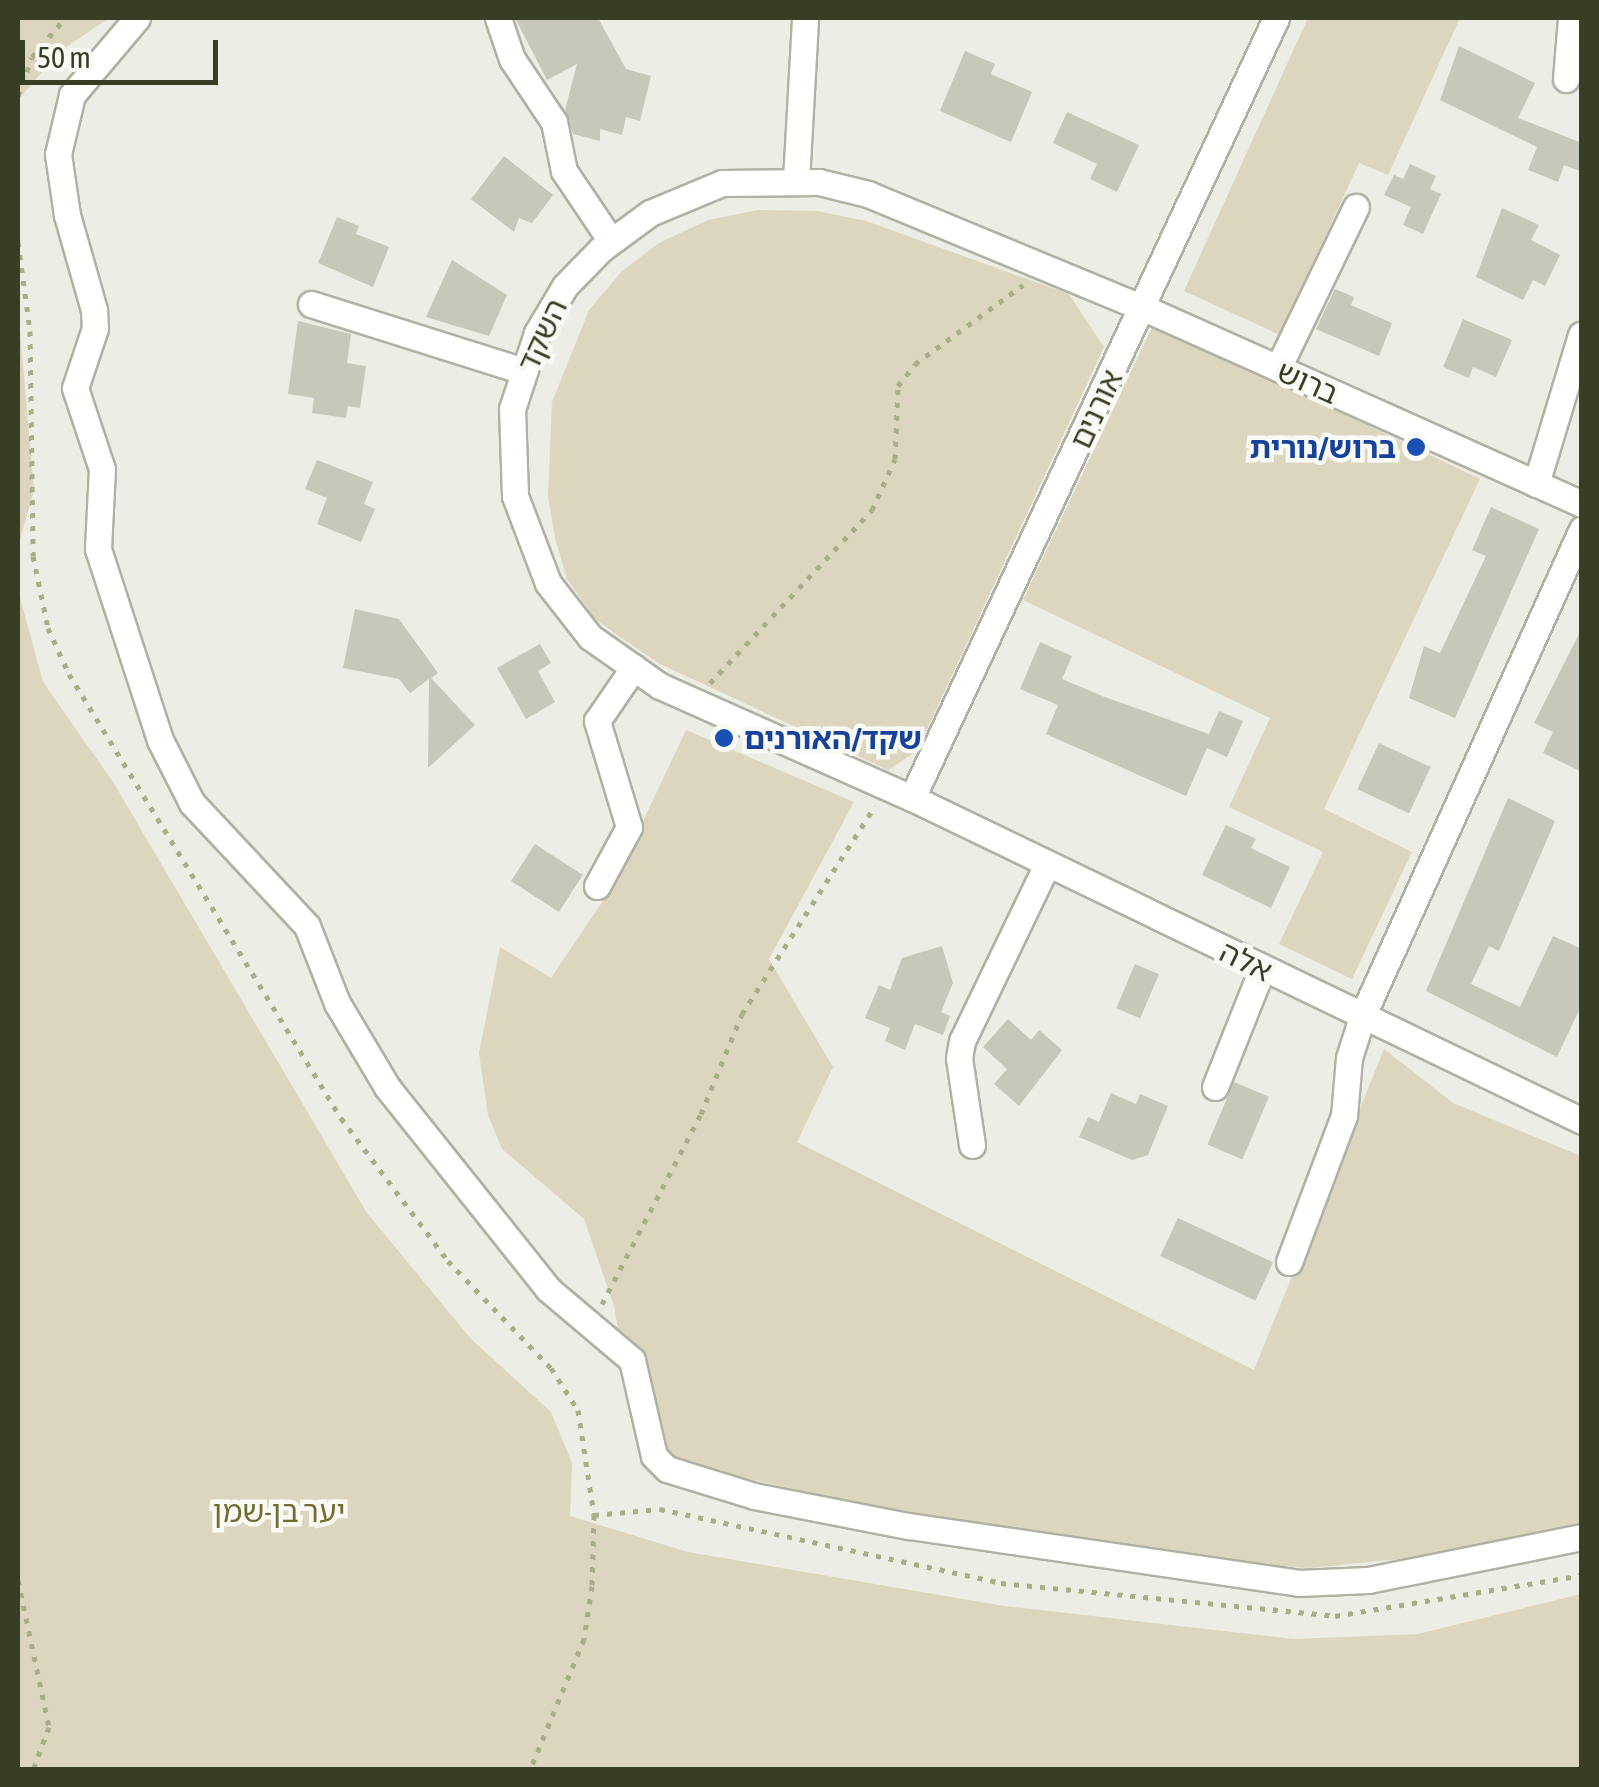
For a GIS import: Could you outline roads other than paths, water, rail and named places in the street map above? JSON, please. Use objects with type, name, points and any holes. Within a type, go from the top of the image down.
[{"type":"street","points":[[137,18],[72,95],[58,154],[66,215],[94,310],[95,328],[75,388],[102,470],[98,550],[126,618],[160,740],[192,803],[307,926],[337,1003],[387,1087],[490,1222],[591,1330],[632,1360],[646,1437],[667,1469],[754,1496],[910,1526],[1299,1583],[1368,1580],[1582,1537]]},
{"type":"street","points":[[498,18],[512,59],[554,122],[564,170],[611,241]]},
{"type":"street","points":[[796,181],[805,18]]},
{"type":"street","name":"אורנים","points":[[912,798],[1276,18]]},
{"type":"street","points":[[1566,79],[1571,18]]},
{"type":"street","name":"השקד","points":[[912,798],[697,702],[634,668],[590,637],[548,583],[526,539],[510,452],[522,370],[565,286],[611,241],[682,196],[722,184],[796,181],[868,194],[1143,308]]},
{"type":"street","points":[[1278,368],[1356,207]]},
{"type":"street","points":[[310,304],[522,370]]},
{"type":"street","name":"ברוש","points":[[1143,308],[1582,504]]},
{"type":"street","points":[[1536,484],[1581,335]]},
{"type":"street","points":[[1289,1262],[1344,1116],[1348,1058],[1362,1017],[1582,529]]},
{"type":"street","points":[[598,886],[629,828],[597,721],[634,668]]},
{"type":"street","name":"אלה","points":[[912,798],[1362,1017],[1578,1110]]},
{"type":"street","points":[[972,1145],[958,1058],[962,1041],[1047,864]]},
{"type":"street","points":[[1214,1087],[1262,969]]},
{"type":"place","name":"ברוש/נורית","points":[[1416,447]]},
{"type":"place","name":"שקד/האורנים","points":[[724,738]]},
{"type":"park label","name":"יער בן-שמן","points":[[279,1511]]}]
